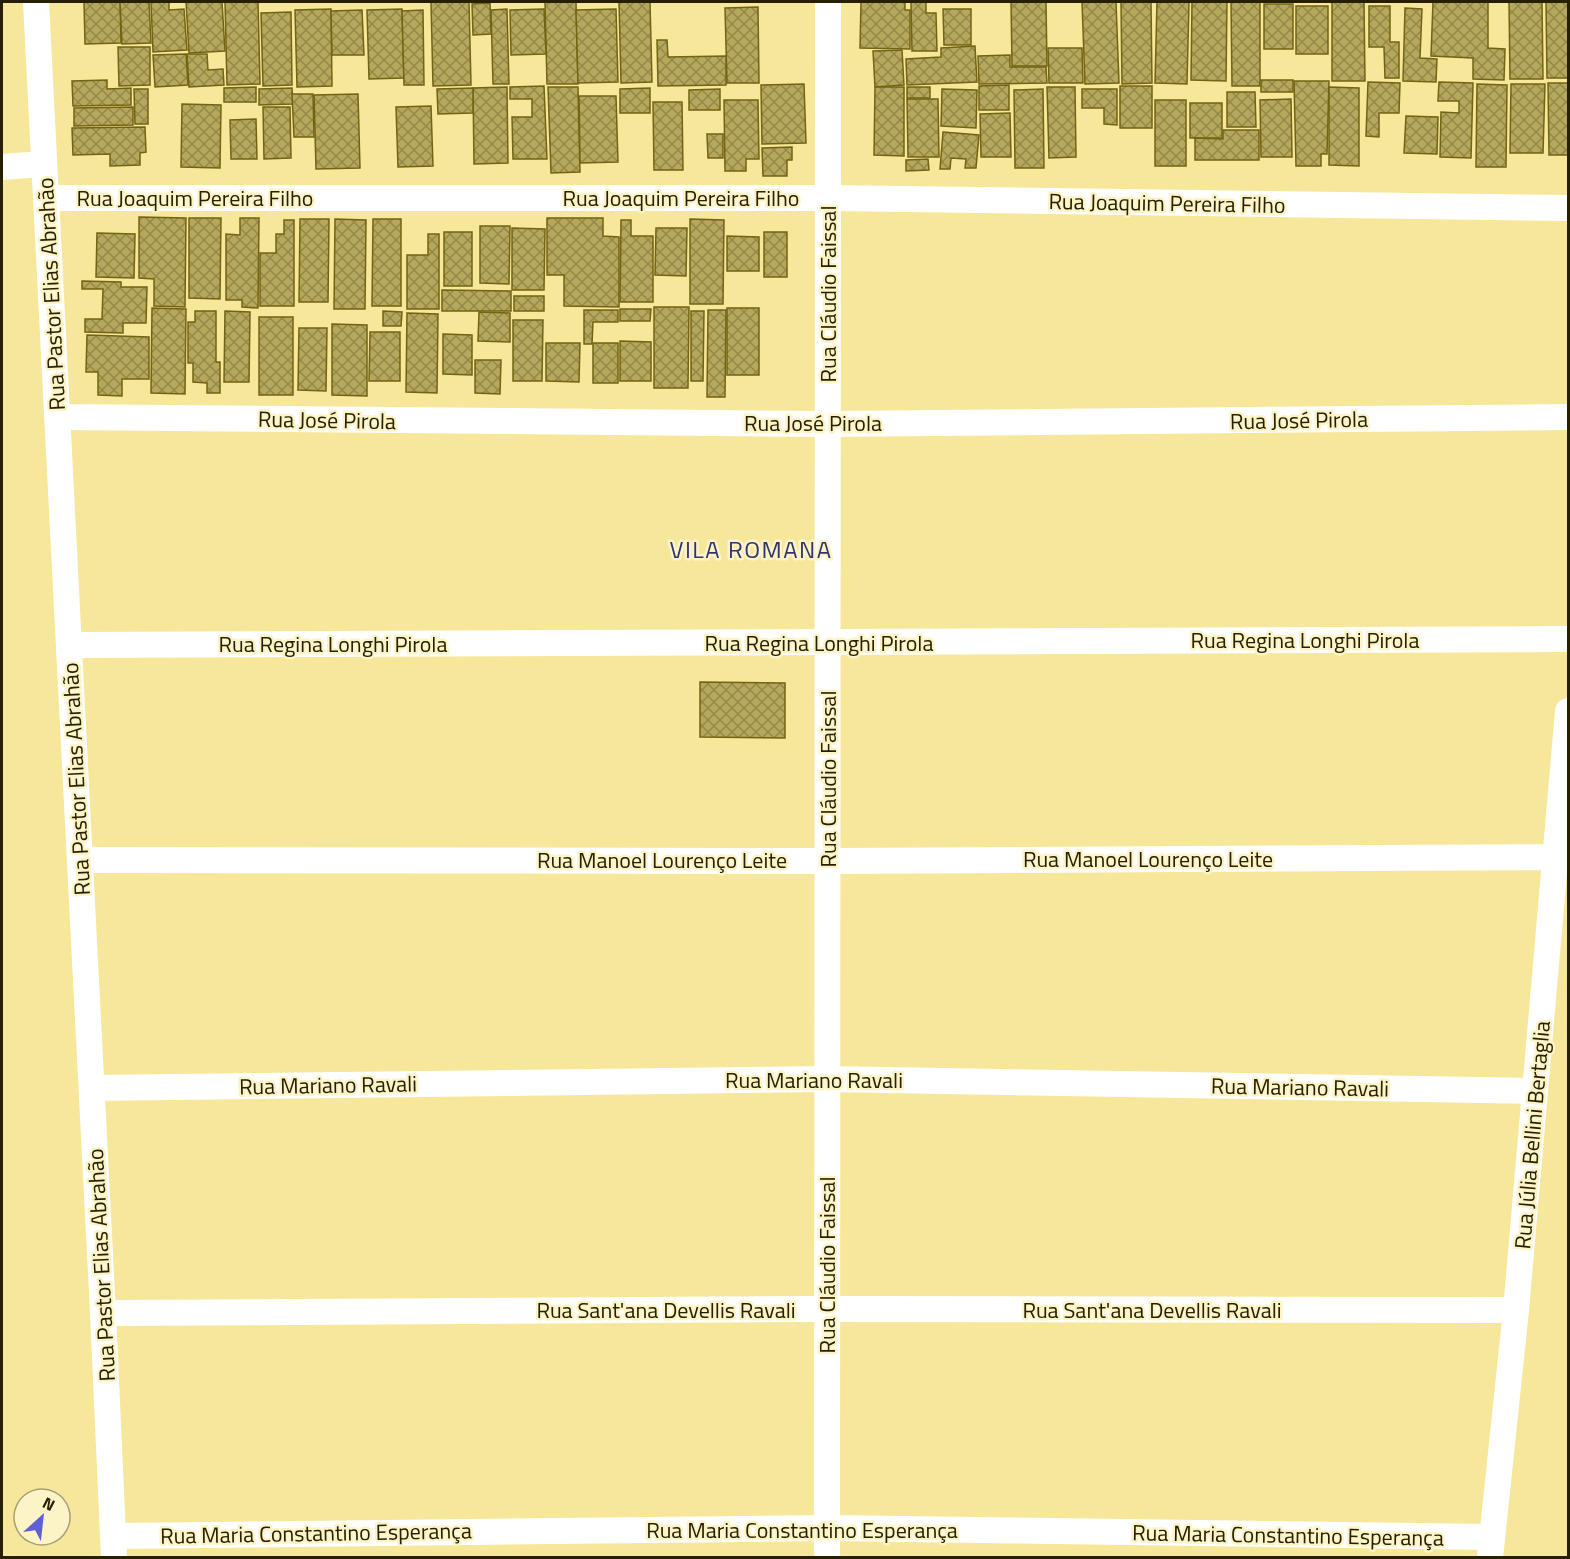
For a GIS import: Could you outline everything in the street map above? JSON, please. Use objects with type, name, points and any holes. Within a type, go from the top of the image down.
[{"type":"street","name":"Rua Pastor Elias Abrahão","points":[[36,2],[104,1313],[113,1547]]},
{"type":"street","name":"Rua Cláudio Faissal","points":[[827,1557],[828,2]]},
{"type":"street","points":[[2,167],[44,164]]},
{"type":"street","name":"Rua Joaquim Pereira Filho","points":[[46,198],[828,198],[1569,208]]},
{"type":"street","name":"Rua José Pirola","points":[[57,417],[828,424],[1569,417]]},
{"type":"street","name":"Rua Regina Longhi Pirola","points":[[69,645],[1569,639]]},
{"type":"street","name":"Rua Júlia Bellini Bertaglia","points":[[1491,1547],[1516,1310],[1535,1091],[1562,857],[1569,711]]},
{"type":"street","name":"Rua Manoel Lourenço Leite","points":[[80,860],[827,861],[1562,857]]},
{"type":"street","name":"Rua Mariano Ravali","points":[[92,1088],[827,1079],[1535,1091]]},
{"type":"street","name":"Rua Sant'ana Devellis Ravali","points":[[104,1313],[827,1309],[1516,1310]]},
{"type":"street","name":"Rua Maria Constantino Esperança","points":[[113,1547],[827,1528],[1491,1547]]},
{"type":"building","points":[[84,2],[120,2],[121,43],[85,44]]},
{"type":"building","points":[[120,2],[149,2],[151,43],[122,44]]},
{"type":"building","points":[[151,2],[169,2],[169,10],[184,9],[187,50],[153,52]]},
{"type":"building","points":[[186,2],[222,2],[225,51],[189,53]]},
{"type":"building","points":[[225,2],[258,2],[260,84],[227,85]]},
{"type":"building","points":[[431,2],[469,2],[471,85],[433,86]]},
{"type":"building","points":[[545,2],[576,2],[578,84],[547,84]]},
{"type":"building","points":[[619,2],[650,2],[652,82],[621,83]]},
{"type":"building","points":[[861,2],[905,2],[905,10],[910,10],[910,49],[860,48]]},
{"type":"building","points":[[911,2],[926,2],[926,13],[936,13],[937,51],[912,51]]},
{"type":"building","points":[[1011,2],[1046,2],[1047,66],[1012,66]]},
{"type":"building","points":[[1082,2],[1116,2],[1119,83],[1085,84]]},
{"type":"building","points":[[1121,2],[1151,2],[1152,83],[1122,84]]},
{"type":"building","points":[[1157,2],[1189,2],[1187,84],[1155,83]]},
{"type":"building","points":[[1192,2],[1227,2],[1226,81],[1191,80]]},
{"type":"building","points":[[1231,2],[1260,2],[1260,86],[1232,86]]},
{"type":"building","points":[[1332,2],[1364,2],[1365,81],[1332,81]]},
{"type":"building","points":[[1433,2],[1488,2],[1488,48],[1505,49],[1504,80],[1473,79],[1473,58],[1431,56]]},
{"type":"building","points":[[1509,2],[1542,2],[1543,79],[1510,79]]},
{"type":"building","points":[[1546,2],[1568,2],[1568,78],[1547,78]]},
{"type":"building","points":[[490,3],[491,34],[473,35],[472,4]]},
{"type":"building","points":[[1264,4],[1293,4],[1293,49],[1264,49]]},
{"type":"building","points":[[1296,6],[1328,6],[1328,54],[1296,54]]},
{"type":"building","points":[[1369,6],[1390,6],[1390,42],[1399,42],[1399,78],[1385,78],[1384,47],[1369,47]]},
{"type":"building","points":[[758,7],[759,83],[727,83],[725,8]]},
{"type":"building","points":[[1405,8],[1422,9],[1420,58],[1437,59],[1436,82],[1403,81]]},
{"type":"building","points":[[331,9],[332,86],[297,87],[295,10]]},
{"type":"building","points":[[402,9],[404,78],[369,79],[367,10]]},
{"type":"building","points":[[507,9],[509,84],[493,84],[491,10]]},
{"type":"building","points":[[544,9],[546,54],[511,55],[510,10]]},
{"type":"building","points":[[616,9],[618,82],[578,83],[576,10]]},
{"type":"building","points":[[943,9],[971,9],[971,45],[944,45]]},
{"type":"building","points":[[362,10],[364,55],[332,55],[331,11]]},
{"type":"building","points":[[423,10],[424,85],[404,85],[402,11]]},
{"type":"building","points":[[291,12],[292,85],[263,86],[261,13]]},
{"type":"building","points":[[657,40],[667,40],[668,57],[726,56],[726,85],[658,86]]},
{"type":"building","points":[[975,46],[977,82],[907,85],[906,59],[941,57],[941,48]]},
{"type":"building","points":[[118,47],[150,47],[150,85],[119,86]]},
{"type":"building","points":[[1048,48],[1082,48],[1083,83],[1049,83]]},
{"type":"building","points":[[902,50],[904,85],[875,87],[873,51]]},
{"type":"building","points":[[186,54],[188,85],[155,87],[153,55]]},
{"type":"building","points":[[187,54],[207,54],[208,70],[223,69],[224,85],[189,87]]},
{"type":"building","points":[[1010,55],[1010,67],[1046,67],[1047,83],[979,84],[978,56]]},
{"type":"building","points":[[107,80],[107,89],[131,88],[131,105],[73,106],[72,81]]},
{"type":"building","points":[[1261,80],[1293,80],[1293,92],[1261,92]]},
{"type":"building","points":[[1294,81],[1329,81],[1327,154],[1321,154],[1321,166],[1296,166]]},
{"type":"building","points":[[1368,82],[1400,83],[1399,113],[1379,113],[1379,137],[1366,136]]},
{"type":"building","points":[[1439,82],[1473,83],[1471,158],[1440,157],[1441,112],[1459,113],[1459,101],[1438,101]]},
{"type":"building","points":[[1548,83],[1568,83],[1568,155],[1549,155]]},
{"type":"building","points":[[804,84],[806,143],[762,144],[761,85]]},
{"type":"building","points":[[1477,84],[1507,85],[1506,167],[1476,167]]},
{"type":"building","points":[[1511,84],[1545,84],[1543,153],[1510,153]]},
{"type":"building","points":[[1009,85],[1009,110],[979,110],[979,86]]},
{"type":"building","points":[[544,86],[547,159],[513,159],[512,117],[532,117],[532,99],[510,99],[510,87]]},
{"type":"building","points":[[1120,86],[1152,86],[1152,128],[1120,128]]},
{"type":"building","points":[[256,87],[256,102],[224,102],[224,88]]},
{"type":"building","points":[[507,87],[508,163],[474,164],[473,88]]},
{"type":"building","points":[[548,87],[578,87],[580,172],[551,173]]},
{"type":"building","points":[[875,87],[904,87],[904,156],[874,155]]},
{"type":"building","points":[[907,87],[930,87],[930,98],[907,98]]},
{"type":"building","points":[[1047,87],[1075,87],[1076,157],[1049,158]]},
{"type":"building","points":[[1329,87],[1359,88],[1359,166],[1329,165]]},
{"type":"building","points":[[292,88],[293,104],[259,105],[259,89]]},
{"type":"building","points":[[473,88],[473,113],[438,114],[437,89]]},
{"type":"building","points":[[650,88],[650,113],[620,113],[620,89]]},
{"type":"building","points":[[134,89],[148,89],[148,124],[135,124]]},
{"type":"building","points":[[720,89],[720,110],[689,110],[689,90]]},
{"type":"building","points":[[942,89],[977,90],[976,128],[941,126]]},
{"type":"building","points":[[1043,89],[1044,168],[1015,168],[1014,90]]},
{"type":"building","points":[[1082,89],[1117,89],[1117,125],[1104,124],[1104,108],[1082,108]]},
{"type":"building","points":[[1227,92],[1255,92],[1256,127],[1227,127]]},
{"type":"building","points":[[292,94],[313,94],[314,137],[294,137]]},
{"type":"building","points":[[358,94],[360,168],[316,169],[314,95]]},
{"type":"building","points":[[579,96],[616,96],[618,162],[580,163]]},
{"type":"building","points":[[907,99],[938,99],[939,157],[908,157]]},
{"type":"building","points":[[1291,99],[1292,157],[1261,157],[1260,100]]},
{"type":"building","points":[[724,100],[758,100],[759,159],[746,159],[746,171],[725,171]]},
{"type":"building","points":[[1155,100],[1186,100],[1186,166],[1155,166]]},
{"type":"building","points":[[653,102],[682,102],[683,170],[654,170]]},
{"type":"building","points":[[1190,103],[1222,103],[1222,138],[1190,138]]},
{"type":"building","points":[[182,104],[221,105],[220,168],[181,167]]},
{"type":"building","points":[[431,106],[433,166],[398,167],[396,107]]},
{"type":"building","points":[[133,107],[133,125],[74,126],[74,108]]},
{"type":"building","points":[[263,107],[290,107],[291,158],[264,159]]},
{"type":"building","points":[[1010,113],[1011,157],[981,157],[980,114]]},
{"type":"building","points":[[1406,116],[1438,117],[1437,154],[1404,153]]},
{"type":"building","points":[[256,119],[257,159],[231,159],[230,120]]},
{"type":"building","points":[[145,127],[146,152],[140,153],[140,165],[110,166],[110,154],[73,155],[72,128]]},
{"type":"building","points":[[1223,130],[1259,130],[1259,160],[1195,160],[1195,138],[1223,139]]},
{"type":"building","points":[[943,132],[979,135],[976,168],[965,168],[966,159],[951,158],[950,169],[940,169]]},
{"type":"building","points":[[707,134],[723,134],[723,158],[708,158]]},
{"type":"building","points":[[792,147],[792,160],[787,160],[787,176],[763,176],[762,148]]},
{"type":"building","points":[[928,159],[929,170],[906,171],[906,160]]},
{"type":"building","points":[[139,217],[186,218],[185,307],[154,306],[154,279],[139,278]]},
{"type":"building","points":[[189,218],[221,218],[220,299],[189,298]]},
{"type":"building","points":[[240,218],[259,218],[258,308],[242,307],[242,300],[226,300],[226,234],[240,235]]},
{"type":"building","points":[[547,218],[603,218],[603,236],[619,237],[619,307],[564,306],[564,275],[547,275]]},
{"type":"building","points":[[300,219],[329,219],[328,302],[299,302]]},
{"type":"building","points":[[335,219],[366,220],[365,309],[334,309]]},
{"type":"building","points":[[373,219],[401,219],[401,306],[372,306]]},
{"type":"building","points":[[690,219],[724,220],[723,304],[690,304]]},
{"type":"building","points":[[284,220],[294,220],[294,306],[260,306],[260,253],[276,253],[276,234],[284,234]]},
{"type":"building","points":[[621,220],[631,220],[631,236],[653,236],[653,302],[620,302]]},
{"type":"building","points":[[480,226],[510,226],[509,284],[480,283]]},
{"type":"building","points":[[512,228],[545,229],[544,290],[512,290]]},
{"type":"building","points":[[656,228],[687,228],[686,276],[655,275]]},
{"type":"building","points":[[444,232],[472,232],[472,286],[444,286]]},
{"type":"building","points":[[764,232],[787,232],[787,277],[764,277]]},
{"type":"building","points":[[97,233],[135,234],[134,278],[96,277]]},
{"type":"building","points":[[428,234],[439,234],[439,309],[407,309],[407,255],[428,255]]},
{"type":"building","points":[[727,236],[759,237],[759,271],[727,271]]},
{"type":"building","points":[[82,281],[121,282],[121,287],[147,287],[146,323],[123,323],[123,333],[85,332],[85,319],[102,319],[103,289],[82,289]]},
{"type":"building","points":[[442,290],[511,291],[511,311],[442,311]]},
{"type":"building","points":[[514,296],[544,296],[544,311],[514,311]]},
{"type":"building","points":[[654,307],[689,307],[688,388],[654,388]]},
{"type":"building","points":[[152,308],[186,309],[185,394],[151,393]]},
{"type":"building","points":[[727,308],[759,308],[759,375],[727,375]]},
{"type":"building","points":[[620,309],[651,309],[650,321],[620,321]]},
{"type":"building","points":[[584,310],[618,310],[618,322],[593,322],[592,344],[584,344]]},
{"type":"building","points":[[708,310],[726,310],[725,397],[707,397]]},
{"type":"building","points":[[195,311],[216,311],[216,362],[220,362],[220,393],[207,393],[207,383],[193,382],[193,363],[188,363],[188,322],[195,322]]},
{"type":"building","points":[[225,311],[250,312],[249,382],[224,382]]},
{"type":"building","points":[[383,311],[402,312],[401,326],[383,326]]},
{"type":"building","points":[[691,311],[704,311],[703,381],[691,381]]},
{"type":"building","points":[[479,312],[510,313],[510,342],[478,341]]},
{"type":"building","points":[[407,313],[438,314],[437,393],[406,392]]},
{"type":"building","points":[[259,317],[293,317],[293,395],[259,395]]},
{"type":"building","points":[[513,320],[543,320],[542,381],[513,381]]},
{"type":"building","points":[[332,324],[367,325],[367,396],[332,395]]},
{"type":"building","points":[[299,328],[327,328],[326,391],[298,390]]},
{"type":"building","points":[[370,332],[400,332],[400,381],[369,381]]},
{"type":"building","points":[[443,334],[472,335],[472,375],[443,374]]},
{"type":"building","points":[[87,335],[149,337],[149,379],[122,379],[122,396],[98,395],[98,372],[86,372]]},
{"type":"building","points":[[620,341],[651,342],[651,381],[620,381]]},
{"type":"building","points":[[546,343],[580,343],[579,382],[546,381]]},
{"type":"building","points":[[593,343],[618,343],[618,383],[593,383]]},
{"type":"building","points":[[475,360],[501,360],[500,394],[475,393]]},
{"type":"building","points":[[700,682],[785,683],[785,738],[700,737]]},
{"type":"district","name":"VILA ROMANA","points":[[751,550]]}]
